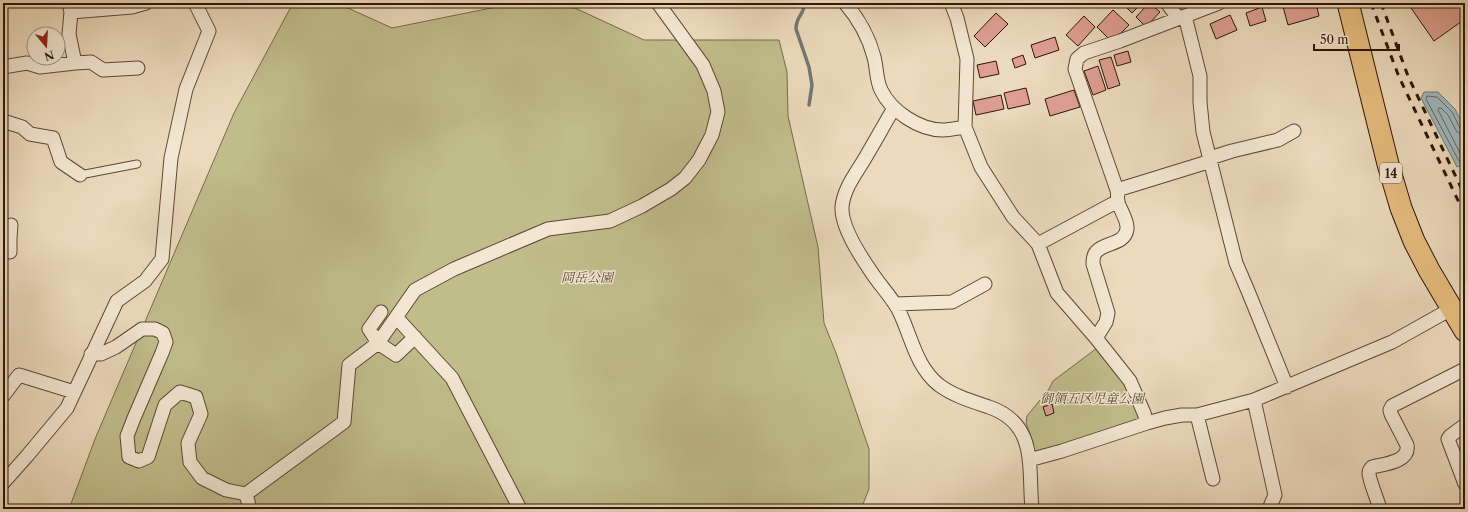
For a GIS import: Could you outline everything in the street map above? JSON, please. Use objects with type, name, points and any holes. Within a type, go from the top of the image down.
[{"type":"main road","name":"14","points":[[1348,3],[1388,164],[1402,208],[1414,241],[1429,270],[1465,331]]},
{"type":"street","points":[[75,63],[69,34],[70,8],[132,7],[146,3]]},
{"type":"street","points":[[3,483],[28,456],[67,408],[117,300],[145,281],[162,259],[171,158],[186,89],[208,32],[195,3]]},
{"type":"street","points":[[91,354],[101,354],[116,347],[142,329],[155,329],[163,333],[166,342],[127,436],[129,457],[139,461],[148,457],[165,404],[180,392],[196,397],[201,414],[188,443],[190,462],[202,478],[226,490],[246,494],[344,422],[349,365],[378,343],[415,290],[454,269],[548,229],[610,221],[642,206],[671,189],[685,178],[699,160],[712,135],[718,112],[714,92],[703,65],[658,3]]},
{"type":"street","points":[[846,3],[852,11],[870,46],[881,90],[894,108],[918,124],[928,128],[943,130],[964,127]]},
{"type":"street","points":[[951,3],[957,18],[967,59],[964,127],[981,167],[1013,217],[1038,244],[1057,293],[1096,338],[1130,381],[1144,413],[1146,423]]},
{"type":"street","points":[[1167,3],[1182,17],[1200,76],[1201,120],[1236,263],[1287,387]]},
{"type":"street","points":[[1096,338],[1106,322],[1108,313],[1093,264],[1094,255],[1096,251],[1118,241],[1124,235],[1127,228],[1118,195],[1075,69],[1077,59],[1084,53],[1120,41],[1219,3]]},
{"type":"street","points":[[3,66],[27,63],[40,67],[91,62],[103,70],[138,68]]},
{"type":"street","points":[[894,108],[846,189],[842,208],[847,232],[870,270],[895,304],[903,319],[920,363],[927,374],[939,385],[955,396],[998,410],[1019,426],[1024,435],[1029,460],[1032,509]]},
{"type":"street","points":[[3,120],[22,127],[30,134],[53,138],[61,162],[80,175]]},
{"type":"street","points":[[1038,244],[1118,195],[1232,151],[1278,140],[1294,131]]},
{"type":"street","points":[[10,252],[7,238],[11,224]]},
{"type":"street","points":[[895,304],[952,302],[985,284]]},
{"type":"street","points":[[1029,460],[1062,451],[1146,423],[1182,415],[1198,415],[1254,400],[1392,342],[1452,309]]},
{"type":"street","points":[[381,312],[369,329],[378,343],[396,355],[415,337]]},
{"type":"street","points":[[396,317],[452,378],[520,509]]},
{"type":"street","points":[[1380,509],[1370,478],[1370,469],[1372,467],[1402,459],[1406,456],[1408,451],[1407,445],[1391,414],[1390,410],[1392,406],[1465,369]]},
{"type":"street","points":[[4,394],[19,375],[74,392]]},
{"type":"street","points":[[1254,400],[1275,496],[1269,509]]},
{"type":"street","points":[[1198,415],[1213,479]]},
{"type":"street","points":[[1465,425],[1448,439],[1465,484]]},
{"type":"street","points":[[246,494],[250,509]]},
{"type":"lane","points":[[80,175],[137,164]]},
{"type":"green space","name":"岡岳公園","points":[[293,3],[337,3],[392,28],[516,3],[575,8],[644,40],[779,40],[787,72],[788,116],[818,247],[824,323],[836,353],[869,449],[869,489],[861,509],[69,509],[95,439],[234,113]]},
{"type":"green space","points":[[1172,3],[1205,3],[1180,12]]},
{"type":"green space","name":"御領五区児童公園","points":[[1097,348],[1124,379],[1141,420],[1034,454],[1033,442],[1026,423],[1027,416],[1049,389],[1053,381]]},
{"type":"water","points":[[1424,92],[1438,92],[1455,109],[1465,129],[1465,164],[1457,167],[1421,98]]},
{"type":"building","points":[[1122,3],[1142,3],[1132,13]]},
{"type":"building","points":[[1149,3],[1160,12],[1146,27],[1136,17]]},
{"type":"building","points":[[1282,3],[1316,3],[1319,16],[1288,25]]},
{"type":"building","points":[[1407,3],[1418,3],[1411,8]]},
{"type":"building","points":[[1418,3],[1465,3],[1465,19],[1434,41],[1411,8]]},
{"type":"building","points":[[1262,7],[1266,21],[1250,26],[1246,13]]},
{"type":"building","points":[[1113,10],[1129,25],[1112,42],[1097,27]]},
{"type":"building","points":[[996,13],[1008,24],[985,47],[974,36]]},
{"type":"building","points":[[1230,15],[1237,30],[1216,39],[1210,24]]},
{"type":"building","points":[[1084,16],[1095,27],[1078,46],[1066,35]]},
{"type":"building","points":[[1055,37],[1059,50],[1035,58],[1031,45]]},
{"type":"building","points":[[1128,51],[1131,62],[1117,66],[1114,55]]},
{"type":"building","points":[[1023,55],[1026,64],[1015,68],[1012,59]]},
{"type":"building","points":[[1111,57],[1120,85],[1108,89],[1099,60]]},
{"type":"building","points":[[996,61],[999,74],[980,78],[977,65]]},
{"type":"building","points":[[1098,66],[1106,90],[1093,95],[1084,71]]},
{"type":"building","points":[[1026,88],[1030,104],[1008,109],[1004,93]]},
{"type":"building","points":[[1074,90],[1080,107],[1050,116],[1045,99]]},
{"type":"building","points":[[1001,95],[1004,109],[976,115],[973,101]]},
{"type":"building","points":[[1052,404],[1054,413],[1046,416],[1043,407]]},
{"type":"waterway","points":[[804,3],[803,10],[796,24],[796,29],[809,67],[812,85],[809,105]]},
{"type":"railway","points":[[1371,3],[1399,77],[1465,215]]},
{"type":"railway","points":[[1381,3],[1408,76],[1465,196]]}]
